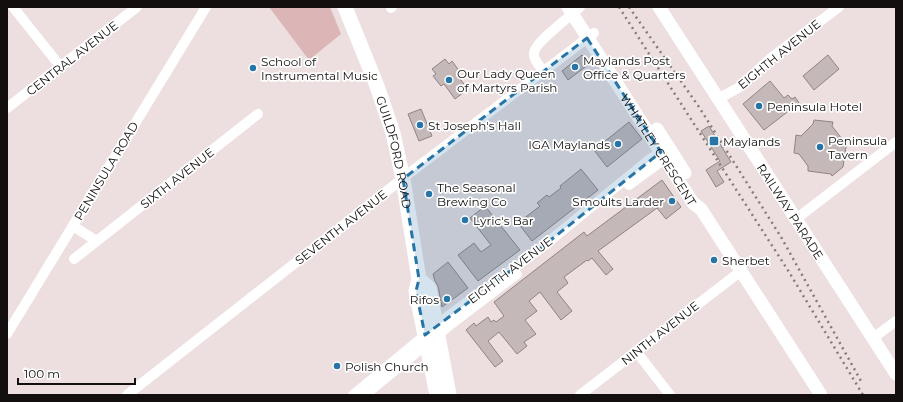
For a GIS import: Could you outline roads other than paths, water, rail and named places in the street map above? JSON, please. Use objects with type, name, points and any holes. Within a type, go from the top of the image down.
[{"type":"highway","name":"GUILDFORD ROAD","points":[[345,7],[377,86],[393,132],[403,179],[419,279],[429,288],[431,336],[437,395]]},
{"type":"highway","name":"GUILDFORD ROAD","points":[[431,336],[449,395]]},
{"type":"main road","name":"WHATLEY CRESCENT","points":[[568,7],[591,35],[667,153],[693,203],[701,209],[821,395]]},
{"type":"main road","name":"WHATLEY CRESCENT","points":[[580,7],[591,35]]},
{"type":"main road","name":"RAILWAY PARADE","points":[[659,7],[760,166],[896,374]]},
{"type":"street","points":[[13,7],[60,66]]},
{"type":"street","name":"CENTRAL AVENUE","points":[[7,108],[136,7]]},
{"type":"street","name":"PENINSULA ROAD","points":[[7,334],[206,7]]},
{"type":"street","points":[[544,72],[536,61],[534,53],[535,48],[580,7]]},
{"type":"street","name":"EIGHTH AVENUE","points":[[718,99],[738,88],[771,58],[839,7]]},
{"type":"street","name":"SEVENTH AVENUE","points":[[127,395],[403,179],[591,35]]},
{"type":"street","name":"SIXTH AVENUE","points":[[74,259],[258,114]]},
{"type":"street","points":[[796,219],[896,142]]},
{"type":"street","name":"EIGHTH AVENUE","points":[[353,395],[431,336],[537,251],[667,153]]},
{"type":"street","points":[[73,226],[96,242]]},
{"type":"street","name":"NINTH AVENUE","points":[[580,395],[741,271]]},
{"type":"street","points":[[873,338],[896,321]]},
{"type":"street","name":"EIGHTH AVENUE","points":[[365,395],[431,336]]},
{"type":"street","points":[[636,351],[670,395]]},
{"type":"railway","points":[[619,7],[789,272],[863,395]]},
{"type":"railway","points":[[629,7],[699,107],[781,237],[861,381]]},
{"type":"place","name":"Maylands Post Office & Quarters","points":[[575,67]]},
{"type":"place","name":"School of Instrumental Music","points":[[253,68]]},
{"type":"place","name":"Our Lady Queen of Martyrs Parish","points":[[449,80]]},
{"type":"place","name":"Peninsula Hotel","points":[[759,106]]},
{"type":"place","name":"St Joseph's Hall","points":[[420,125]]},
{"type":"place","name":"Maylands","points":[[714,141]]},
{"type":"place","name":"IGA Maylands","points":[[618,144]]},
{"type":"place","name":"Peninsula Tavern","points":[[820,147]]},
{"type":"place","name":"The Seasonal Brewing Co","points":[[429,194]]},
{"type":"place","name":"Smoults Larder","points":[[672,201]]},
{"type":"place","name":"Lyric's Bar","points":[[465,220]]},
{"type":"place","name":"Sherbet","points":[[714,260]]},
{"type":"place","name":"Rifos","points":[[447,299]]},
{"type":"place","name":"Polish Church","points":[[337,366]]}]
